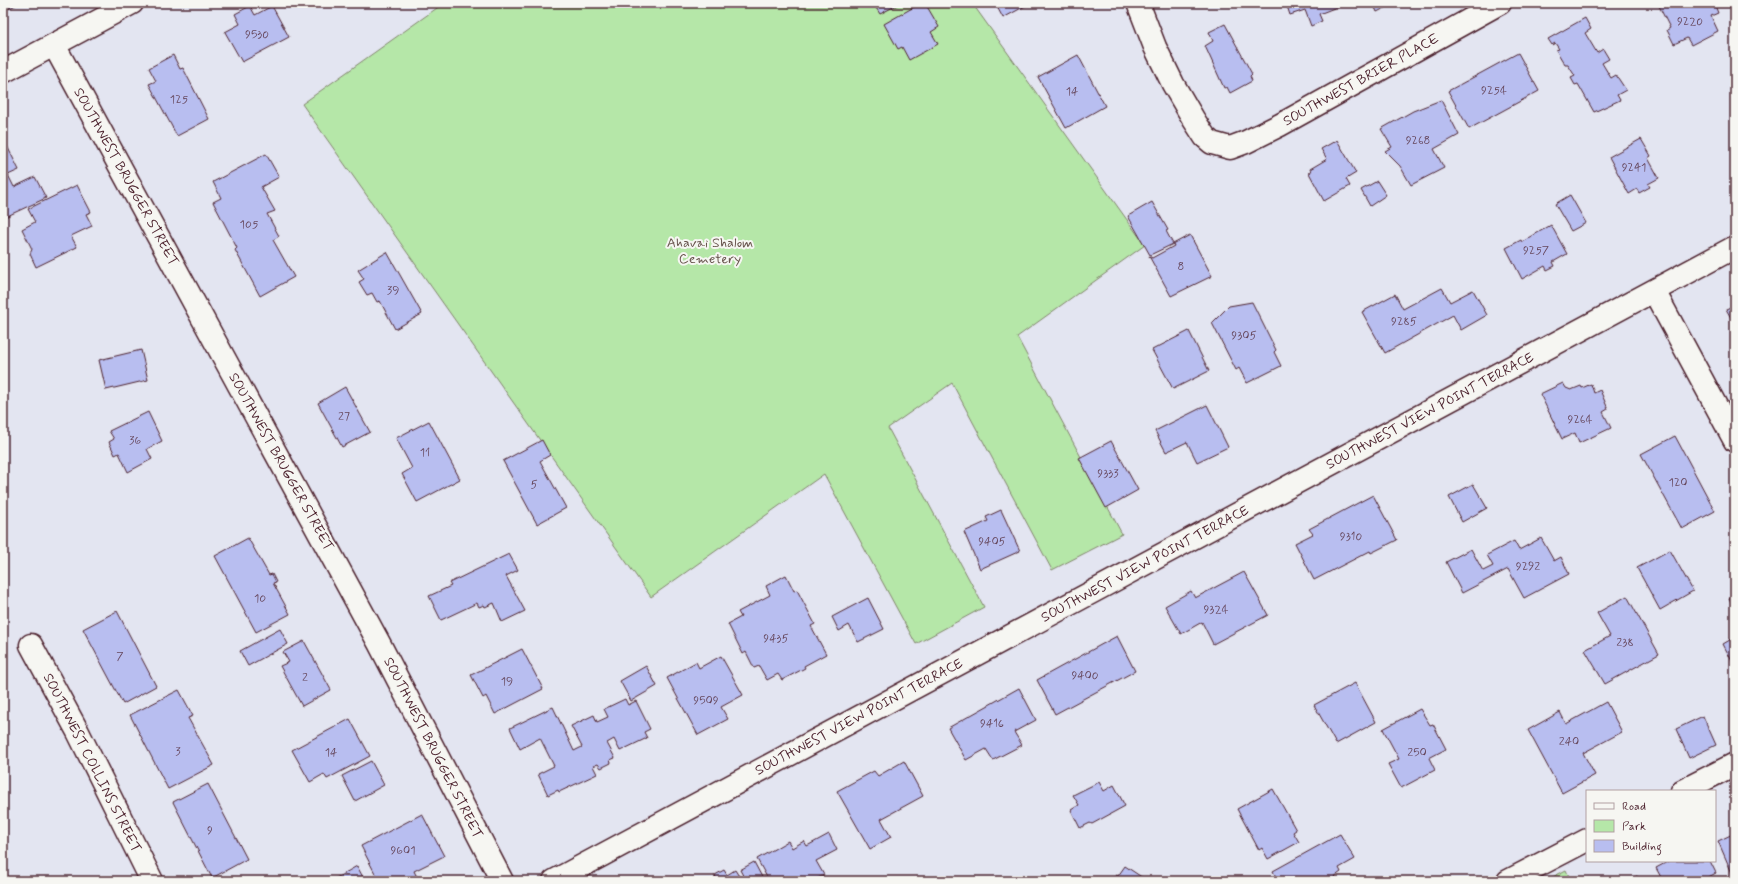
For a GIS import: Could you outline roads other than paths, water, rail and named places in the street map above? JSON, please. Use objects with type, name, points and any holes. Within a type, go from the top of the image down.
[{"type":"street","points":[[3,72],[132,3]]},
{"type":"street","name":"SOUTHWEST BRIER PLACE","points":[[1138,3],[1155,47],[1173,84],[1205,137],[1218,147],[1230,148],[1246,142],[1280,125],[1500,3]]},
{"type":"street","name":"SOUTHWEST BRUGGER STREET","points":[[54,45],[379,643],[502,881]]},
{"type":"street","name":"SOUTHWEST VIEW POINT TERRACE","points":[[554,881],[1735,248]]},
{"type":"street","points":[[1654,291],[1735,441]]},
{"type":"street","name":"SOUTHWEST COLLINS STREET","points":[[31,645],[78,732],[152,881]]},
{"type":"street","points":[[1684,790],[1735,764]]},
{"type":"street","points":[[1508,881],[1586,841]]},
{"type":"park label","name":"Ahavai Shalom Cemetery","points":[[710,252]]}]
